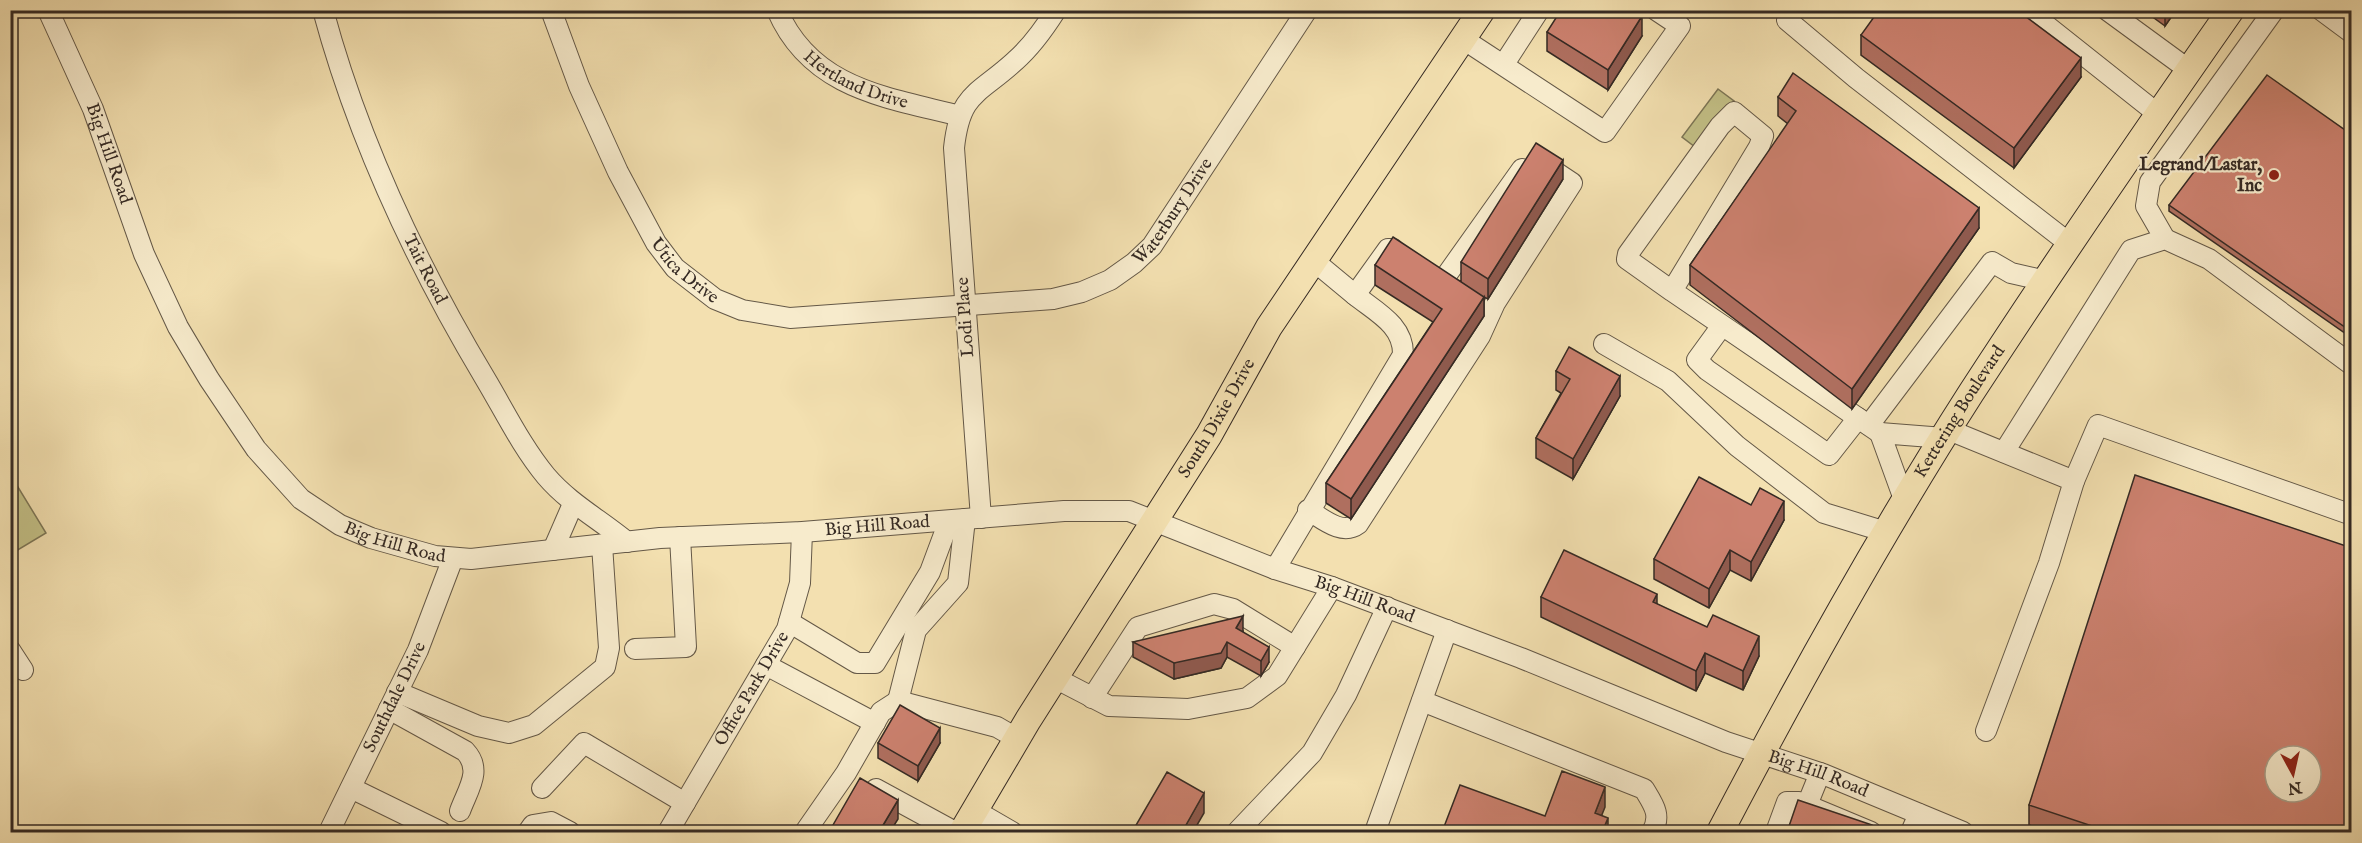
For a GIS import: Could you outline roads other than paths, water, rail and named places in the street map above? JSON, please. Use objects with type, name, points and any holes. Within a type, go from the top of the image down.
[{"type":"main road","name":"South Dixie Drive","points":[[962,832],[1016,738],[1209,435],[1269,327],[1482,10]]},
{"type":"main road","name":"Kettering Boulevard","points":[[1720,832],[1760,754],[1905,501],[2070,244],[2231,10]]},
{"type":"street","name":"Big Hill Road","points":[[48,10],[93,109],[144,254],[174,317],[209,379],[256,450],[301,500],[320,513],[371,538],[435,556],[453,558],[680,537],[802,532],[1064,511],[1129,511],[1275,569],[1332,587],[1447,630],[1760,754],[1820,773],[1963,832]]},
{"type":"street","name":"Tait Road","points":[[323,10],[364,132],[408,237],[460,337],[530,455],[573,504],[602,521],[627,542]]},
{"type":"street","name":"Utica Drive","points":[[551,10],[579,86],[618,172],[656,243],[692,283],[715,299],[742,310],[790,318],[965,305]]},
{"type":"street","name":"Hertland Drive","points":[[777,10],[792,39],[806,56],[846,84],[866,92],[960,116]]},
{"type":"street","points":[[960,116],[978,89],[1017,60],[1056,10]]},
{"type":"street","name":"Waterbury Drive","points":[[965,305],[1053,299],[1082,292],[1110,280],[1134,263],[1167,226],[1307,10]]},
{"type":"street","points":[[1504,64],[1539,10]]},
{"type":"street","points":[[1463,39],[1605,132],[1680,26],[1656,10]]},
{"type":"street","points":[[1793,10],[1787,20],[1856,78],[2070,244]]},
{"type":"street","points":[[2027,10],[2158,114]]},
{"type":"street","points":[[2108,10],[2189,70]]},
{"type":"street","points":[[2274,10],[2150,182],[2146,206],[2165,239],[2209,259],[2352,365]]},
{"type":"street","points":[[2321,10],[2352,33]]},
{"type":"street","points":[[1672,291],[1759,147],[1763,136],[1734,112],[1720,126],[1628,254],[1627,260],[1722,327],[1869,425],[1947,434],[2004,452],[2074,481]]},
{"type":"street","name":"Lodi Place","points":[[960,116],[954,148],[965,305],[965,519]]},
{"type":"street","points":[[1308,510],[1344,529],[1358,524],[1480,336],[1492,310],[1572,183],[1531,156],[1446,276]]},
{"type":"street","points":[[2004,452],[2131,250],[2165,239]]},
{"type":"street","points":[[1355,295],[1388,249],[1404,250],[1446,276],[1492,310]]},
{"type":"street","points":[[1275,569],[1308,510],[1403,355],[1401,336],[1394,326],[1314,261]]},
{"type":"street","points":[[1722,327],[1697,360],[1707,370],[1829,454],[1869,425],[1992,262],[2011,273],[2046,281]]},
{"type":"street","points":[[1604,344],[1668,381],[1737,446],[1824,513],[1886,532]]},
{"type":"street","points":[[1869,425],[1905,501]]},
{"type":"street","points":[[1986,731],[2049,563],[2074,481],[2098,425],[2349,508]]},
{"type":"street","points":[[553,550],[573,504]]},
{"type":"street","points":[[789,622],[858,663],[875,663],[965,519]]},
{"type":"street","points":[[805,832],[846,773],[881,712],[898,701],[916,630],[958,583],[965,519]]},
{"type":"street","name":"Office Park Drive","points":[[668,832],[789,622],[800,583],[802,532]]},
{"type":"street","points":[[635,649],[686,647],[680,537]]},
{"type":"street","points":[[393,701],[508,733],[534,725],[605,667],[609,648],[602,545]]},
{"type":"street","name":"Southdale Drive","points":[[329,832],[418,650],[453,558]]},
{"type":"street","points":[[1055,678],[1109,706],[1188,709],[1247,698],[1277,676],[1332,587]]},
{"type":"street","points":[[1092,698],[1138,627],[1214,604],[1233,609],[1295,647]]},
{"type":"street","points":[[1237,832],[1312,753],[1346,695],[1387,607]]},
{"type":"street","points":[[1375,832],[1447,630]]},
{"type":"street","points":[[10,650],[23,670]]},
{"type":"street","points":[[766,665],[875,723]]},
{"type":"street","points":[[393,701],[473,759],[476,768],[460,811]]},
{"type":"street","points":[[898,701],[997,727],[1016,738]]},
{"type":"street","points":[[1422,701],[1644,789],[1657,810],[1658,823],[1652,832]]},
{"type":"street","points":[[542,788],[584,743],[686,803]]},
{"type":"street","points":[[846,773],[955,832]]},
{"type":"street","points":[[1807,805],[1820,773]]},
{"type":"street","points":[[351,788],[441,832]]},
{"type":"street","points":[[1776,832],[1787,802],[1799,802],[1871,832]]},
{"type":"street","points":[[974,810],[1012,832]]},
{"type":"street","points":[[1911,832],[1919,814]]},
{"type":"street","points":[[528,832],[533,825],[551,822],[570,832]]},
{"type":"place","name":"Legrand/Lastar, Inc","points":[[2274,175]]}]
